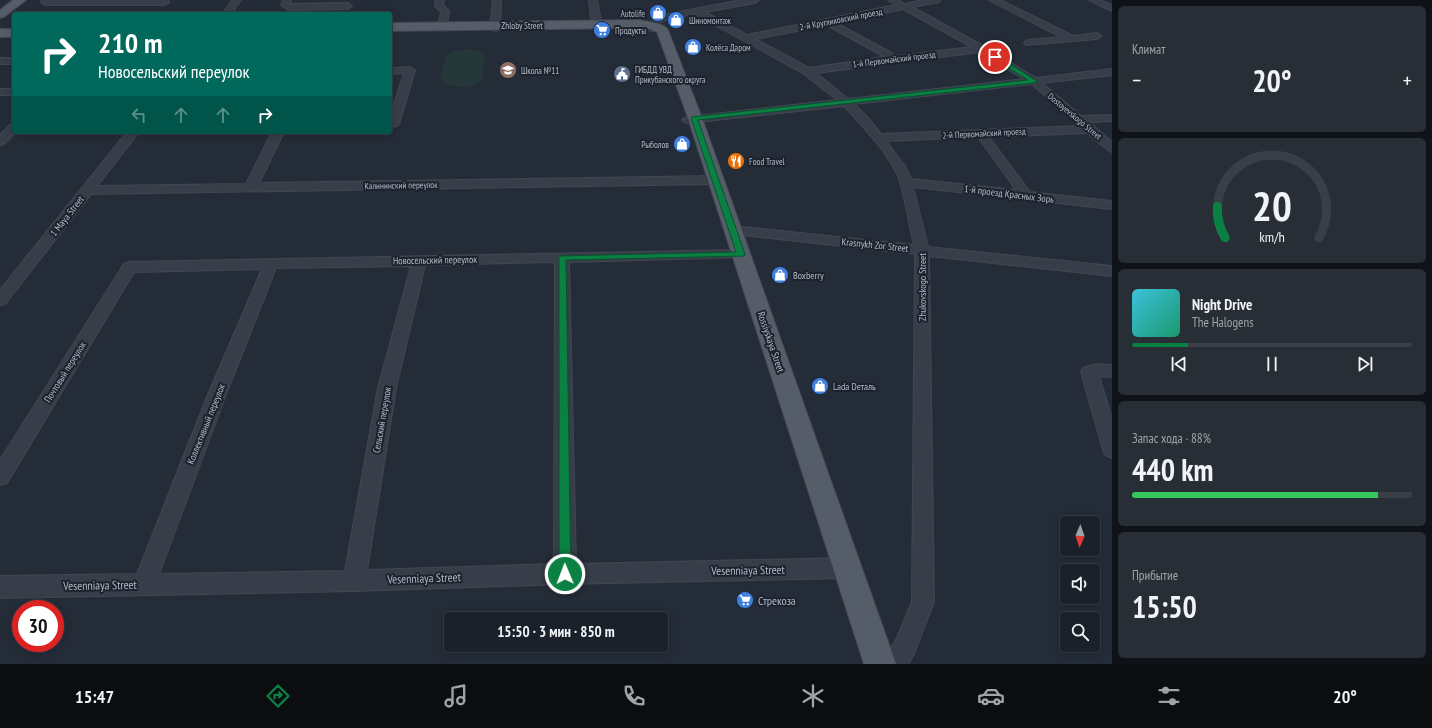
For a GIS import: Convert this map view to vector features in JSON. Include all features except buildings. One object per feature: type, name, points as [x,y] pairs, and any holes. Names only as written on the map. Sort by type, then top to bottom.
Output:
[{"type":"main road","points":[[0,15],[20,0]]},
{"type":"main road","name":"Zhloby Street","points":[[392,28],[647,27]]},
{"type":"main road","name":"Rossiyskaya Street","points":[[647,27],[658,32],[663,42],[711,180],[841,568],[880,664]]},
{"type":"main road","points":[[0,32],[12,32]]},
{"type":"main road","name":"Rossiyskaya Street","points":[[711,180],[733,230],[736,254]]},
{"type":"main road","name":"Rossiyskaya Street","points":[[841,568],[865,664]]},
{"type":"street","points":[[228,12],[237,0]]},
{"type":"street","points":[[287,0],[285,5],[288,7],[348,7]]},
{"type":"street","points":[[440,0],[439,6],[445,11],[443,27]]},
{"type":"street","points":[[495,27],[497,0]]},
{"type":"street","points":[[593,0],[596,26]]},
{"type":"street","points":[[647,27],[665,17],[755,0]]},
{"type":"street","name":"Dostoyevskogo Street","points":[[892,0],[982,49],[1034,81],[1112,148]]},
{"type":"street","name":"2-й Кругликовский проезд","points":[[746,38],[936,0]]},
{"type":"street","points":[[992,0],[1070,38]]},
{"type":"street","points":[[1093,0],[1112,8]]},
{"type":"street","points":[[45,2],[165,1]]},
{"type":"street","points":[[157,10],[165,1]]},
{"type":"street","name":"Zhukovskogo Street","points":[[696,11],[807,71],[846,102],[864,120],[878,138],[899,166],[906,182],[922,250],[923,602],[906,646],[894,664]]},
{"type":"street","points":[[827,21],[895,59]]},
{"type":"street","points":[[1029,43],[1097,36]]},
{"type":"street","name":"1-й Первомайский проезд","points":[[807,71],[982,49]]},
{"type":"street","points":[[0,61],[12,61]]},
{"type":"street","points":[[392,71],[410,70],[392,124]]},
{"type":"street","points":[[690,118],[1112,72]]},
{"type":"street","points":[[0,92],[12,92]]},
{"type":"street","points":[[1080,119],[1112,118]]},
{"type":"street","points":[[0,128],[12,128]]},
{"type":"street","name":"2-й Первомайский проезд","points":[[878,138],[1090,129]]},
{"type":"street","points":[[0,142],[12,130]]},
{"type":"street","points":[[981,133],[1026,196]]},
{"type":"street","name":"1 Maya Street","points":[[0,300],[131,134]]},
{"type":"street","points":[[251,187],[277,134]]},
{"type":"street","name":"Калининский переулок","points":[[88,190],[711,180]]},
{"type":"street","name":"1-й проезд Красных Зорь","points":[[906,182],[1112,206]]},
{"type":"street","name":"Krasnykh Zor Street","points":[[733,230],[1112,271]]},
{"type":"street","name":"Новосельский переулок","points":[[129,267],[736,254]]},
{"type":"street","points":[[562,257],[565,574]]},
{"type":"street","name":"Сельский переулок","points":[[354,581],[387,388],[419,261]]},
{"type":"street","name":"Коллективный переулок","points":[[144,584],[216,397],[271,264]]},
{"type":"street","name":"Почтовый переулок","points":[[0,477],[129,267]]},
{"type":"street","points":[[1112,371],[1097,370],[1089,372],[1112,450]]},
{"type":"street","name":"Vesenniaya Street","points":[[0,587],[354,581],[565,574],[841,568]]},
{"type":"shaded area","points":[[470,49],[479,51],[485,56],[482,80],[473,85],[462,87],[452,86],[442,82],[441,78],[446,55],[456,51]]},
{"type":"place","name":"Autolife","points":[[658,13]]},
{"type":"place","name":"Шиномонтаж","points":[[676,20]]},
{"type":"place","name":"Продукты","points":[[602,30]]},
{"type":"place","name":"Колёса Даром","points":[[693,47]]},
{"type":"place","name":"Школа №11","points":[[508,70]]},
{"type":"place","name":"ГИБДД УВД Прикубанского округа","points":[[622,74]]},
{"type":"place","name":"Рыболов","points":[[682,144]]},
{"type":"place","name":"Food Travel","points":[[736,161]]},
{"type":"place","name":"Boxberry","points":[[780,275]]},
{"type":"place","name":"Lada Dеталь","points":[[820,386]]},
{"type":"place","name":"Стрекоза","points":[[745,600]]},
{"type":"route","points":[[565,574],[562,257],[741,254],[695,118],[1034,81],[995,57]]}]
